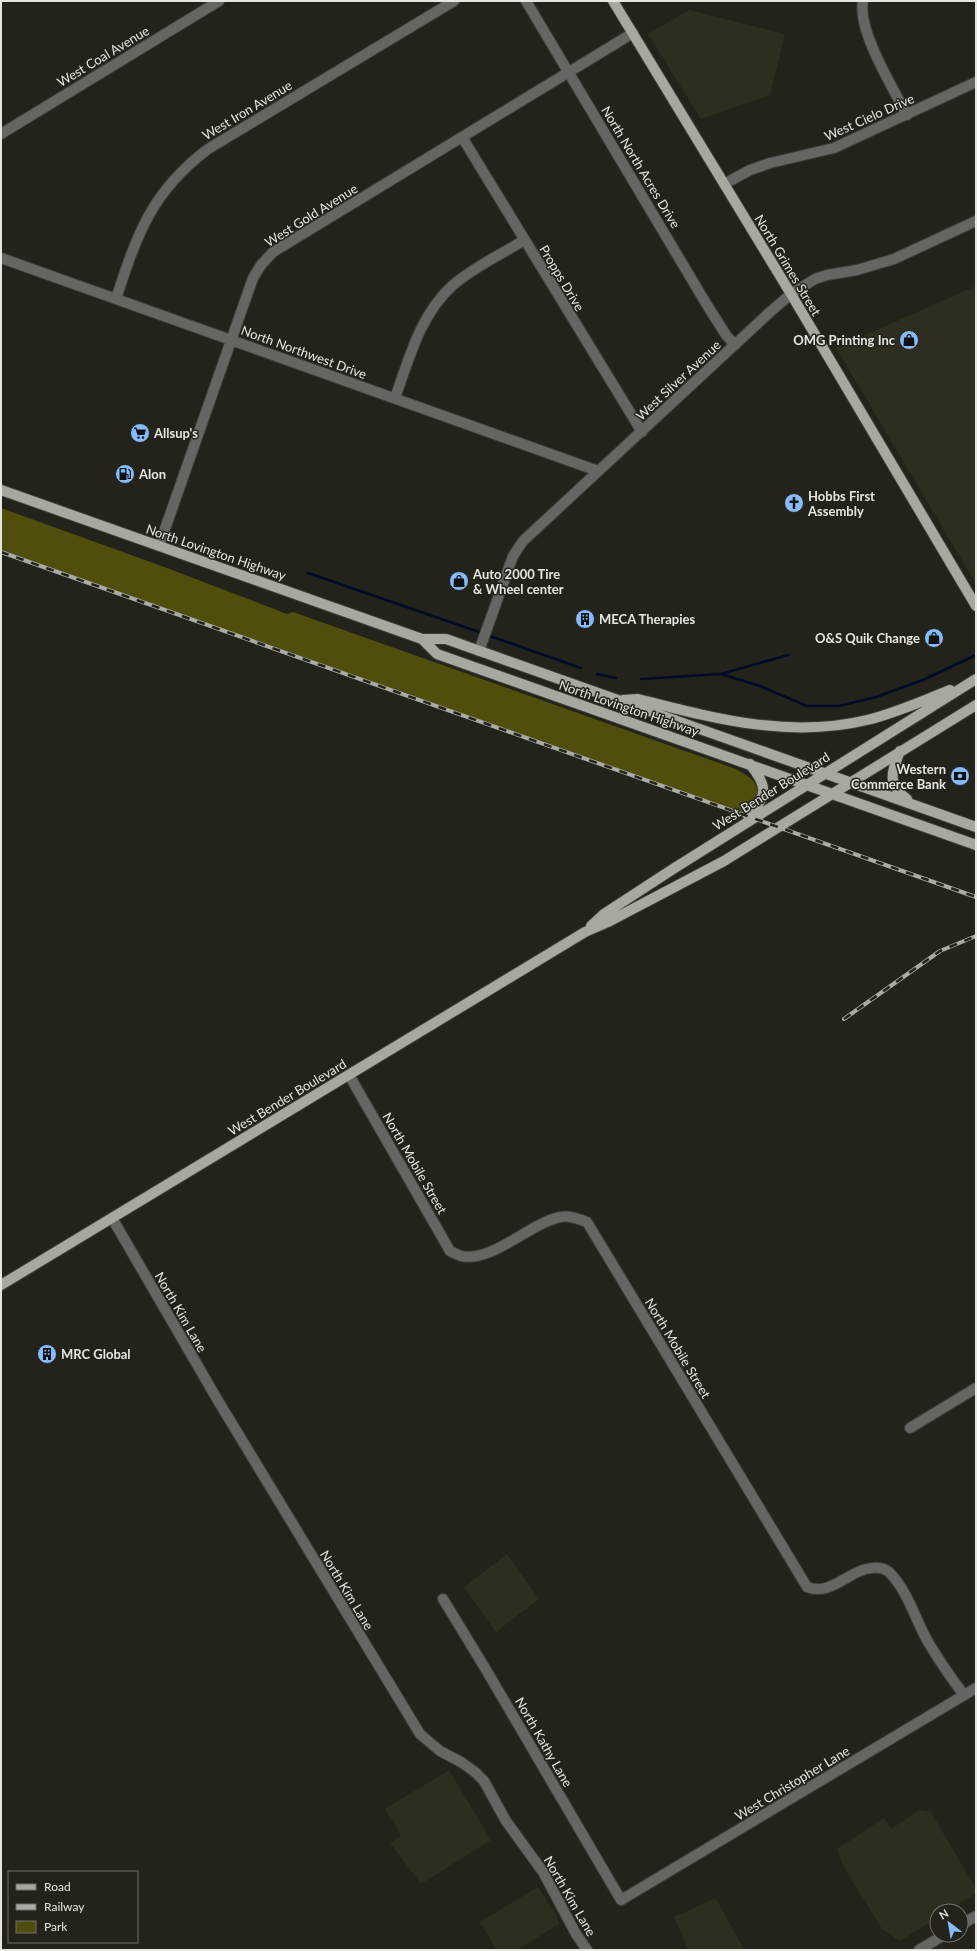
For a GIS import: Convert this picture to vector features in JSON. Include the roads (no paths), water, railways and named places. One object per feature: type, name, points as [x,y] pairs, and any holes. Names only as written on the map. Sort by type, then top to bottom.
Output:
[{"type":"main road","name":"North Grimes Street","points":[[614,1],[791,294],[976,606]]},
{"type":"main road","name":"North Lovington Highway","points":[[1,490],[422,639],[446,639],[976,827]]},
{"type":"main road","name":"North Lovington Highway","points":[[422,639],[437,654],[976,845]]},
{"type":"main road","points":[[618,700],[638,699],[746,724],[816,727],[865,720],[888,714],[973,681]]},
{"type":"main road","name":"West Bender Boulevard","points":[[585,932],[604,914],[730,832],[973,681]]},
{"type":"main road","name":"West Bender Boulevard","points":[[1,1285],[585,932],[608,922],[724,861],[976,705]]},
{"type":"main road","points":[[900,751],[892,771],[894,785],[900,794],[914,804]]},
{"type":"main road","points":[[730,832],[758,806],[762,799],[764,788],[761,778],[750,764]]},
{"type":"street","name":"West Coal Avenue","points":[[1,134],[219,1]]},
{"type":"street","name":"West Iron Avenue","points":[[116,299],[136,241],[151,210],[168,185],[192,161],[208,149],[454,1]]},
{"type":"street","name":"North North Acres Drive","points":[[526,1],[707,305],[726,335],[735,345]]},
{"type":"street","points":[[863,1],[862,15],[866,31],[906,115]]},
{"type":"street","name":"West Gold Avenue","points":[[159,546],[253,278],[261,265],[273,252],[633,33]]},
{"type":"street","name":"West Cielo Drive","points":[[724,184],[750,170],[834,148],[976,82]]},
{"type":"street","name":"Propps Drive","points":[[462,137],[642,432]]},
{"type":"street","name":"West Silver Avenue","points":[[479,651],[513,556],[520,546],[598,471],[791,294],[815,279],[827,275],[857,270],[894,259],[976,221]]},
{"type":"street","points":[[395,398],[421,327],[434,306],[453,286],[524,240]]},
{"type":"street","name":"North Northwest Drive","points":[[1,258],[598,471]]},
{"type":"street","name":"North Mobile Street","points":[[349,1075],[450,1251],[462,1256],[477,1255],[495,1249],[546,1221],[561,1217],[572,1217],[587,1222],[807,1587],[815,1591],[836,1585],[864,1570],[877,1566],[888,1571],[902,1589],[928,1642],[950,1677],[964,1695]]},
{"type":"street","name":"North Kim Lane","points":[[112,1218],[217,1399],[420,1734],[440,1751],[461,1762],[475,1772],[484,1781],[506,1821],[543,1872],[576,1934],[587,1950]]},
{"type":"street","points":[[910,1428],[976,1388]]},
{"type":"street","name":"North Kathy Lane","points":[[443,1599],[621,1900]]},
{"type":"street","name":"West Christopher Lane","points":[[621,1900],[976,1688]]},
{"type":"street","points":[[919,1950],[931,1943]]},
{"type":"waterway","points":[[308,573],[482,633]]},
{"type":"waterway","points":[[487,635],[581,668]]},
{"type":"waterway","points":[[641,679],[721,674],[788,655]]},
{"type":"waterway","points":[[721,674],[760,686],[807,706],[839,706],[876,697],[923,680],[976,655]]},
{"type":"waterway","points":[[597,674],[616,678]]},
{"type":"railway","points":[[1,552],[976,897]]},
{"type":"railway","points":[[844,1019],[940,951],[976,936]]},
{"type":"place","name":"OMG Printing Inc","points":[[909,340]]},
{"type":"place","name":"Allsup's","points":[[140,433]]},
{"type":"place","name":"Alon","points":[[125,474]]},
{"type":"place","name":"Hobbs First Assembly","points":[[794,503]]},
{"type":"place","name":"Auto 2000 Tire & Wheel center","points":[[459,581]]},
{"type":"place","name":"MECA Therapies","points":[[585,619]]},
{"type":"place","name":"O&S Quik Change","points":[[934,638]]},
{"type":"place","name":"Western Commerce Bank","points":[[960,776]]},
{"type":"place","name":"MRC Global","points":[[47,1354]]}]
